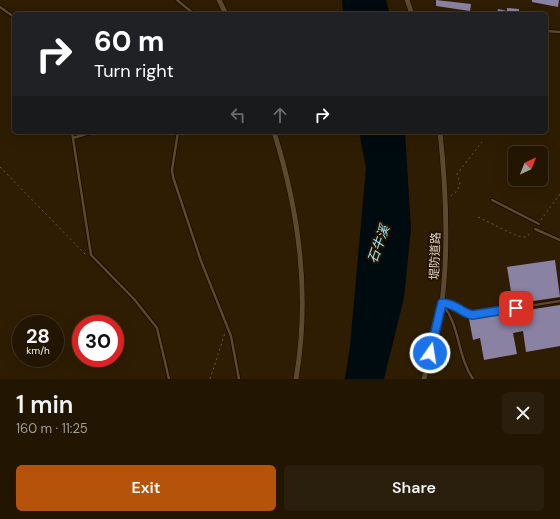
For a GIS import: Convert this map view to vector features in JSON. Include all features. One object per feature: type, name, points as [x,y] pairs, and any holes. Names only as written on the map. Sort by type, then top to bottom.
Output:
[{"type":"street","points":[[219,0],[225,12]]},
{"type":"street","points":[[407,0],[411,12]]},
{"type":"street","points":[[275,134],[288,181],[297,229],[301,278],[300,337],[296,379]]},
{"type":"street","name":"堤防道路","points":[[424,379],[442,303],[446,258],[446,200],[440,134]]},
{"type":"lane","points":[[178,0],[192,12]]},
{"type":"lane","points":[[0,7],[12,15]]},
{"type":"lane","points":[[548,31],[560,32]]},
{"type":"lane","points":[[72,134],[91,255],[134,299],[157,328],[169,379]]},
{"type":"lane","points":[[73,138],[86,134]]},
{"type":"lane","points":[[178,134],[172,177],[202,261],[228,327],[239,379]]},
{"type":"lane","points":[[492,200],[539,224]]},
{"type":"lane","points":[[535,229],[560,240]]},
{"type":"lane","points":[[442,303],[450,303],[467,314],[472,315],[560,301]]},
{"type":"lane","points":[[442,303],[451,318],[463,360],[473,379]]},
{"type":"path","points":[[446,200],[457,191],[459,187],[460,184],[456,174],[482,142]]},
{"type":"path","points":[[0,166],[82,252],[91,255]]},
{"type":"path","points":[[539,224],[560,194]]},
{"type":"path","points":[[478,217],[517,236],[526,237],[535,229]]},
{"type":"path","points":[[210,379],[228,327]]},
{"type":"water","points":[[342,0],[386,0],[389,12],[343,12]]},
{"type":"water","name":"石牛溪","points":[[359,134],[405,134],[411,229],[404,298],[384,379],[345,379],[350,346],[366,168]]},
{"type":"building","points":[[436,0],[471,4],[470,11],[436,6]]},
{"type":"building","points":[[532,0],[559,0],[558,7],[532,2]]},
{"type":"building","points":[[507,8],[519,9],[519,12],[497,12],[498,9],[507,11]]},
{"type":"building","points":[[555,260],[560,297],[513,304],[507,267]]},
{"type":"building","points":[[560,305],[560,346],[526,352],[523,331],[513,333],[517,354],[484,360],[480,338],[473,340],[469,319]]},
{"type":"route","points":[[430,353],[442,303],[450,303],[467,314],[472,315],[516,308]]}]
